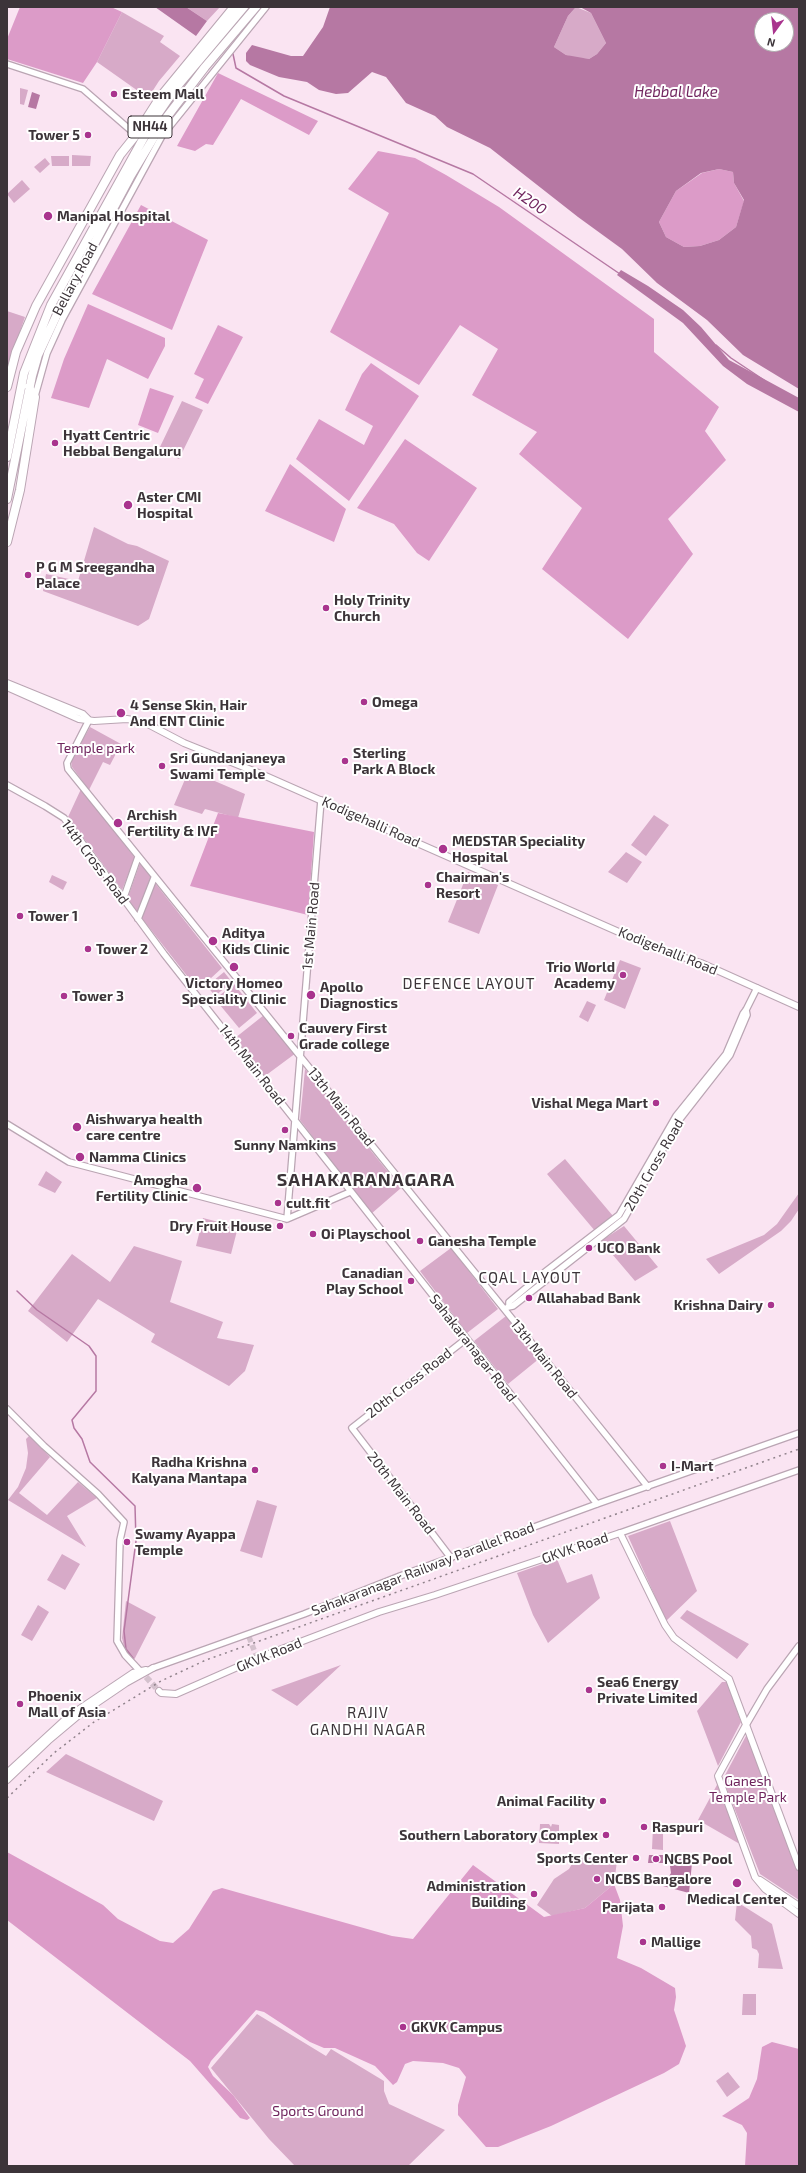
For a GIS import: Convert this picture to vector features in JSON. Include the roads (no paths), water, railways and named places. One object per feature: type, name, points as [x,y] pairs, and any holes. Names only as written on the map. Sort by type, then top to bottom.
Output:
[{"type":"highway","points":[[228,33],[234,7]]},
{"type":"highway","name":"Bellary Road","points":[[7,499],[38,355],[50,328],[133,180],[149,143],[174,106],[217,53],[244,7]]},
{"type":"highway","name":"Bellary Road","points":[[7,387],[16,352],[36,306],[115,163],[136,135],[161,96],[210,42],[228,33],[256,7]]},
{"type":"highway","name":"Bellary Road","points":[[7,457],[24,373],[51,305],[143,137],[175,89],[210,42]]},
{"type":"highway","points":[[7,542],[20,490],[34,396],[30,387]]},
{"type":"main road","points":[[7,683],[83,714],[89,720]]},
{"type":"main road","name":"Kodigehalli Road","points":[[7,687],[42,704],[79,719],[138,720],[184,743],[321,800],[655,948],[701,963],[799,1007]]},
{"type":"main road","name":"GKVK Road","points":[[160,1692],[176,1694],[257,1657],[379,1612],[435,1595],[620,1533],[665,1625],[674,1638],[729,1679],[799,1866]]},
{"type":"main road","name":"GKVK Road","points":[[7,1780],[48,1740],[79,1715],[151,1669]]},
{"type":"main road","name":"GKVK Road","points":[[7,1773],[69,1716],[133,1673],[143,1674]]},
{"type":"main road","points":[[746,1725],[718,1776],[755,1877],[765,1889],[799,1914]]},
{"type":"main road","points":[[755,1877],[799,1906]]},
{"type":"street","points":[[34,396],[47,353],[62,320],[133,180],[162,136],[224,58],[228,33],[266,7]]},
{"type":"street","points":[[7,64],[83,89],[136,135]]},
{"type":"street","name":"13th Main Road","points":[[89,720],[67,762],[68,769],[154,878],[507,1308],[648,1487]]},
{"type":"street","name":"14th Cross Road","points":[[7,786],[64,818],[95,858],[123,900],[164,954]]},
{"type":"street","name":"1st Main Road","points":[[287,1219],[321,800]]},
{"type":"street","points":[[123,900],[138,857]]},
{"type":"street","points":[[138,919],[154,878]]},
{"type":"street","name":"14th Main Road","points":[[164,954],[295,1120]]},
{"type":"street","name":"20th Cross Road","points":[[507,1308],[513,1306],[624,1219],[680,1119],[730,1055],[747,1015],[746,1010],[757,988]]},
{"type":"street","name":"Sahakaranagar Road","points":[[295,1120],[350,1192],[597,1504]]},
{"type":"street","points":[[7,1124],[70,1162],[287,1219],[350,1192]]},
{"type":"street","name":"20th Cross Road","points":[[352,1428],[466,1339]]},
{"type":"street","points":[[7,1409],[44,1446],[98,1494],[124,1522],[120,1540],[117,1641],[125,1655],[143,1674]]},
{"type":"street","name":"20th Main Road","points":[[352,1428],[452,1558]]},
{"type":"street","name":"Sahakaranagar Railway Parallel Road","points":[[248,1635],[400,1576],[597,1504],[799,1433]]},
{"type":"street","points":[[620,1533],[799,1470]]},
{"type":"street","name":"GKVK Road","points":[[151,1669],[248,1635]]},
{"type":"street","points":[[746,1725],[789,1658],[799,1646]]},
{"type":"water","points":[[155,7],[186,7],[207,21],[196,36]]},
{"type":"water","name":"Hebbal Lake","points":[[330,7],[576,7],[568,16],[554,47],[566,55],[589,59],[597,54],[606,43],[591,13],[580,7],[799,7],[799,389],[743,355],[707,320],[657,283],[622,249],[578,217],[490,148],[447,127],[435,116],[406,103],[386,77],[372,72],[348,93],[336,94],[319,90],[307,82],[279,77],[250,65],[246,61],[246,53],[252,45],[291,56],[303,56],[323,27]],"holes":[[[719,169],[733,172],[734,183],[744,200],[736,227],[719,240],[700,246],[684,247],[666,237],[659,222],[676,191],[701,173]]]},
{"type":"water","points":[[32,92],[40,95],[36,109],[28,107]]},
{"type":"water","points":[[621,270],[683,310],[701,327],[729,360],[799,398],[799,412],[747,384],[723,366],[683,323],[617,275]]},
{"type":"water","name":"NCBS Pool","points":[[649,1855],[664,1855],[664,1863],[648,1863]]},
{"type":"water","points":[[676,1859],[685,1859],[692,1863],[689,1893],[663,1886],[671,1873],[670,1866]]},
{"type":"waterway","name":"H200","points":[[233,54],[236,68],[284,96],[473,174],[620,274]]},
{"type":"waterway","name":"H200","points":[[716,345],[731,358],[764,380]]},
{"type":"waterway","points":[[17,1291],[37,1310],[89,1346],[96,1356],[96,1391],[72,1420],[74,1428],[82,1439],[90,1462],[135,1506],[136,1541],[124,1631],[126,1649],[133,1658]]},
{"type":"tunnel","points":[[249,1637],[256,1655]]},
{"type":"tunnel","points":[[146,1677],[159,1691]]},
{"type":"railway","points":[[7,1798],[54,1753],[94,1722],[161,1681],[206,1660],[799,1449]]},
{"type":"place","name":"Esteem Mall","points":[[114,94]]},
{"type":"place","name":"Tower 5","points":[[88,135]]},
{"type":"place","name":"Manipal Hospital","points":[[48,216]]},
{"type":"place","name":"Hyatt Centric Hebbal Bengaluru","points":[[55,443]]},
{"type":"place","name":"Aster CMI Hospital","points":[[128,505]]},
{"type":"place","name":"P G M Sreegandha Palace","points":[[28,575]]},
{"type":"place","name":"Holy Trinity Church","points":[[326,608]]},
{"type":"place","name":"Omega","points":[[364,702]]},
{"type":"place","name":"4 Sense Skin, Hair And ENT Clinic","points":[[121,713]]},
{"type":"place","name":"Sterling Park A Block","points":[[345,761]]},
{"type":"place","name":"Sri Gundanjaneya Swami Temple","points":[[162,766]]},
{"type":"place","name":"Archish Fertility & IVF","points":[[118,823]]},
{"type":"place","name":"MEDSTAR Speciality Hospital","points":[[443,849]]},
{"type":"place","name":"Chairman's Resort","points":[[428,885]]},
{"type":"place","name":"Tower 1","points":[[20,916]]},
{"type":"place","name":"Aditya Kids Clinic","points":[[213,941]]},
{"type":"place","name":"Tower 2","points":[[88,949]]},
{"type":"place","name":"Victory Homeo Speciality Clinic","points":[[234,967]]},
{"type":"place","name":"Trio World Academy","points":[[623,975]]},
{"type":"place","name":"Apollo Diagnostics","points":[[311,995]]},
{"type":"place","name":"Tower 3","points":[[64,996]]},
{"type":"place","name":"Cauvery First Grade college","points":[[291,1036]]},
{"type":"place","name":"Vishal Mega Mart","points":[[656,1103]]},
{"type":"place","name":"Aishwarya health care centre","points":[[77,1127]]},
{"type":"place","name":"Sunny Namkins","points":[[285,1130]]},
{"type":"place","name":"Namma Clinics","points":[[80,1157]]},
{"type":"place","name":"Amogha Fertility Clinic","points":[[197,1188]]},
{"type":"place","name":"cult.fit","points":[[278,1203]]},
{"type":"place","name":"Dry Fruit House","points":[[280,1226]]},
{"type":"place","name":"Oi Playschool","points":[[313,1234]]},
{"type":"place","name":"Ganesha Temple","points":[[420,1241]]},
{"type":"place","name":"UCO Bank","points":[[589,1248]]},
{"type":"place","name":"Canadian Play School","points":[[411,1281]]},
{"type":"place","name":"Allahabad Bank","points":[[529,1298]]},
{"type":"place","name":"Krishna Dairy","points":[[771,1305]]},
{"type":"place","name":"I-Mart","points":[[663,1466]]},
{"type":"place","name":"Radha Krishna Kalyana Mantapa","points":[[255,1470]]},
{"type":"place","name":"Swamy Ayappa Temple","points":[[127,1542]]},
{"type":"place","name":"Sea6 Energy Private Limited","points":[[589,1690]]},
{"type":"place","name":"Phoenix Mall of Asia","points":[[20,1704]]},
{"type":"place","name":"Animal Facility","points":[[603,1801]]},
{"type":"place","name":"Raspuri","points":[[644,1827]]},
{"type":"place","name":"Southern Laboratory Complex","points":[[606,1835]]},
{"type":"place","name":"Sports Center","points":[[636,1858]]},
{"type":"place","name":"NCBS Pool","points":[[656,1859]]},
{"type":"place","name":"NCBS Bangalore","points":[[597,1879]]},
{"type":"place","name":"Medical Center","points":[[737,1883]]},
{"type":"place","name":"Administration Building","points":[[534,1894]]},
{"type":"place","name":"Parijata","points":[[662,1907]]},
{"type":"place","name":"Mallige","points":[[643,1942]]},
{"type":"place","name":"GKVK Campus","points":[[403,2027]]},
{"type":"district","name":"DEFENCE LAYOUT","points":[[469,984]]},
{"type":"district","name":"SAHAKARANAGARA","points":[[366,1180]]},
{"type":"district","name":"CQAL LAYOUT","points":[[530,1278]]},
{"type":"district","name":"RAJIV GANDHI NAGAR","points":[[368,1722]]},
{"type":"park label","name":"Temple park","points":[[96,748]]},
{"type":"park label","name":"Ganesh Temple Park","points":[[748,1790]]},
{"type":"park label","name":"Sports Ground","points":[[318,2111]]}]
